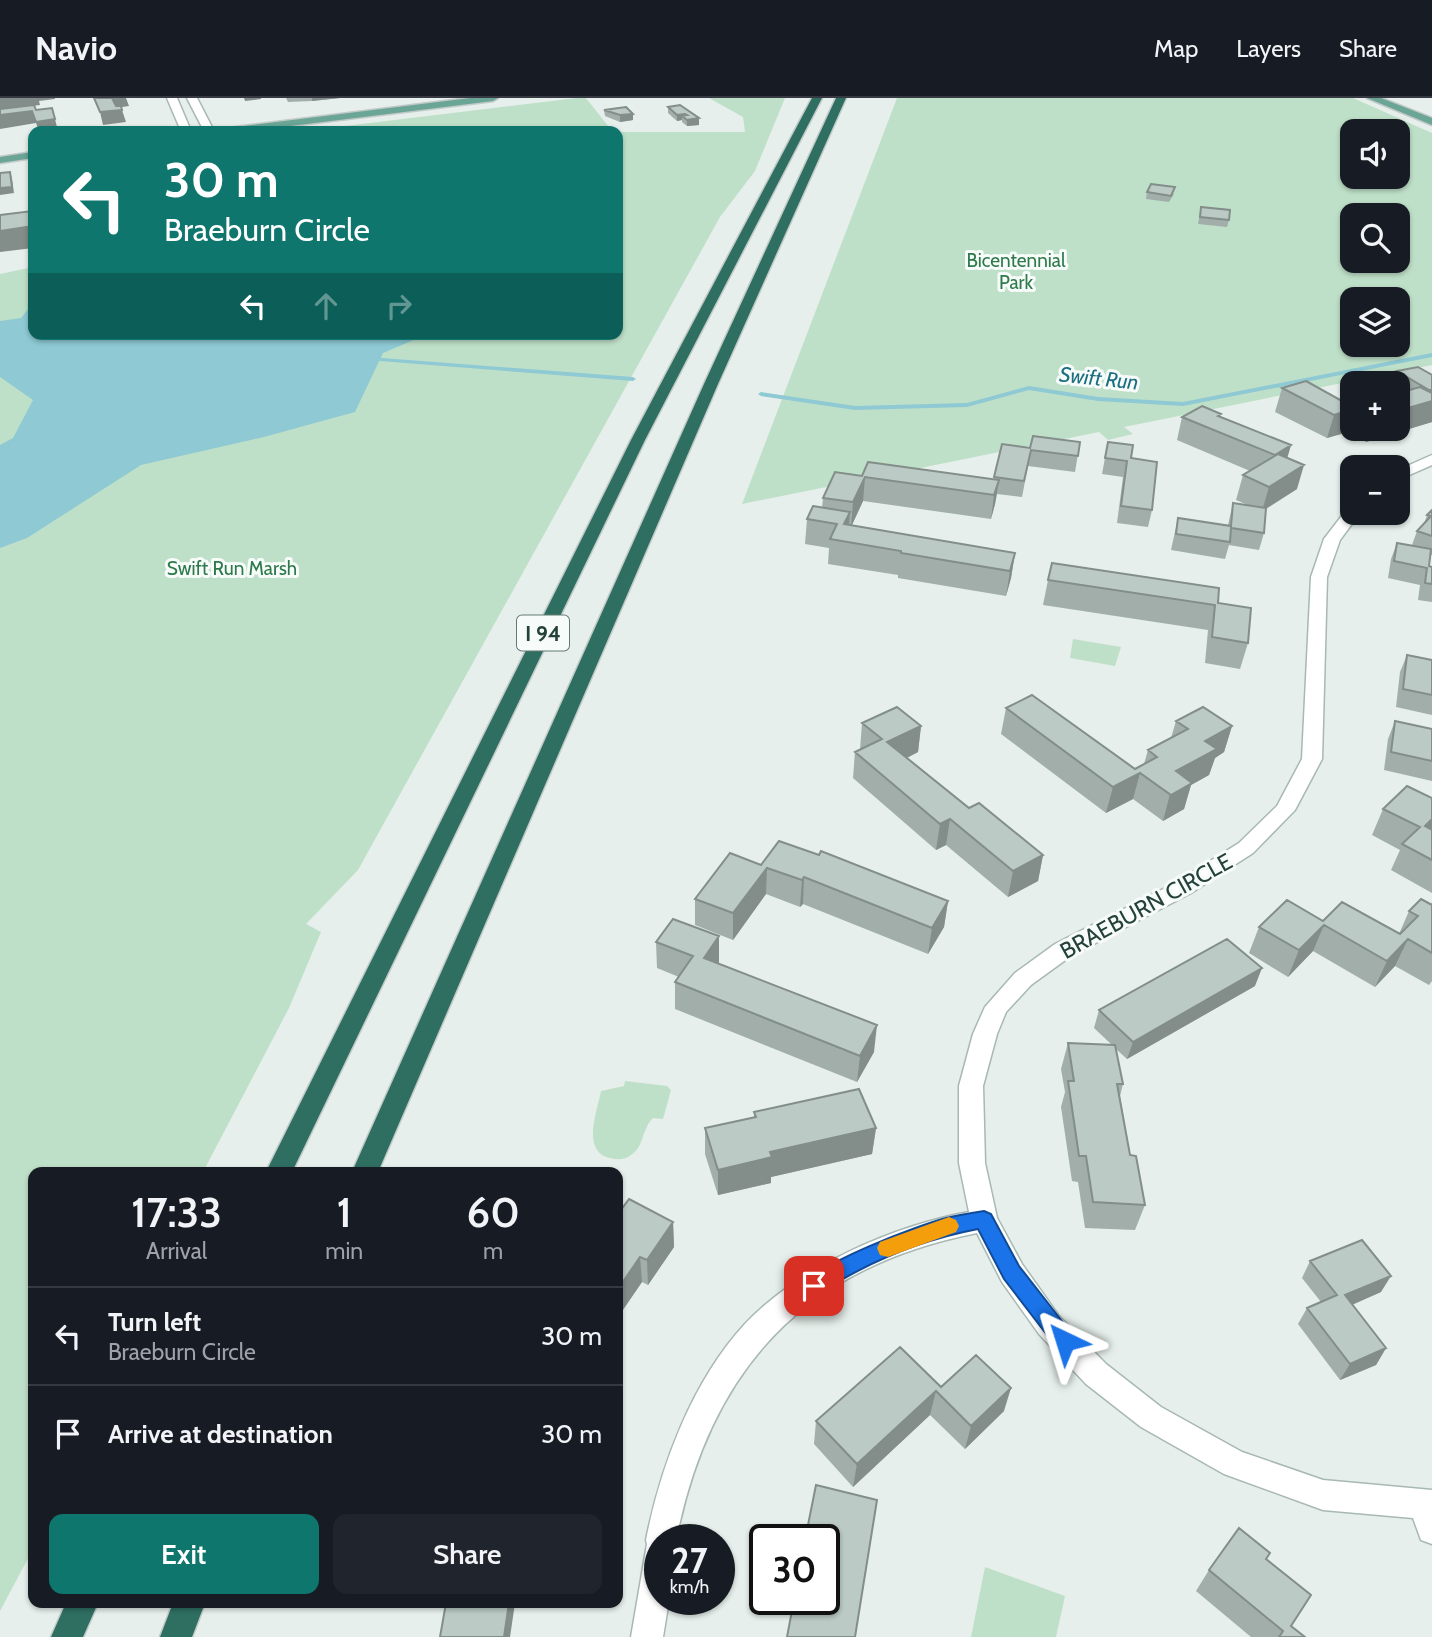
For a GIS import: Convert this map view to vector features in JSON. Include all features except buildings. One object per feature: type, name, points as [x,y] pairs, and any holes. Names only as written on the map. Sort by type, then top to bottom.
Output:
[{"type":"highway","name":"I 94","points":[[281,1167],[638,440],[817,98]]},
{"type":"highway","name":"I 94","points":[[367,1167],[700,410],[841,98]]},
{"type":"highway","points":[[66,1637],[80,1608]]},
{"type":"highway","points":[[176,1637],[187,1608]]},
{"type":"main road","points":[[268,126],[493,98]]},
{"type":"main road","points":[[1372,98],[1432,122]]},
{"type":"main road","points":[[0,160],[28,156]]},
{"type":"street","points":[[172,98],[184,126]]},
{"type":"street","points":[[192,98],[206,126]]},
{"type":"street","points":[[1410,470],[1432,459]]},
{"type":"street","name":"BRAEBURN CIRCLE","points":[[1343,525],[1332,539],[1319,577],[1312,759],[1284,810],[1246,848],[1183,888],[1063,950],[1023,979],[998,1006],[990,1020],[971,1086],[974,1179],[984,1220],[1012,1273],[1049,1325],[1096,1374],[1151,1417],[1235,1464],[1323,1495],[1429,1513]]},
{"type":"street","points":[[666,1524],[686,1449],[735,1358],[772,1315],[835,1272],[909,1239],[946,1226],[984,1220]]},
{"type":"street","points":[[647,1637],[650,1615]]},
{"type":"green space","points":[[586,98],[608,126],[345,126]]},
{"type":"green space","name":"Swift Run Marsh","points":[[709,98],[785,98],[755,171],[720,217],[358,870],[306,924],[321,932],[289,1008],[206,1167],[28,1167],[28,1558],[0,1611],[0,274],[28,268],[28,340],[623,340],[623,132],[745,132],[743,117]]},
{"type":"green space","name":"Bicentennial Park","points":[[897,98],[1353,98],[1400,119],[1340,119],[1340,189],[1410,189],[1410,123],[1432,133],[1432,365],[1402,371],[1340,371],[1340,384],[1124,427],[1133,434],[1108,440],[1099,432],[742,504]]},
{"type":"green space","points":[[1073,639],[1121,647],[1115,666],[1070,658]]},
{"type":"green space","points":[[625,1081],[667,1086],[671,1090],[663,1119],[653,1118],[649,1122],[635,1152],[626,1158],[615,1159],[601,1154],[596,1148],[593,1140],[594,1120],[601,1091],[624,1086]]},
{"type":"green space","points":[[985,1567],[1065,1596],[1056,1637],[971,1637]]},
{"type":"water","points":[[28,309],[28,340],[414,340],[383,353],[355,412],[264,437],[141,465],[27,538],[0,548],[0,445],[13,438],[33,400],[0,377],[0,321],[21,318]]},
{"type":"waterway","name":"Swift Run","points":[[761,394],[855,408],[967,405],[1029,388],[1098,399],[1183,404],[1432,355]]},
{"type":"waterway","name":"Swift Run","points":[[369,359],[633,379]]},
{"type":"slow traffic","points":[[888,1248],[949,1226]]},
{"type":"route","points":[[814,1286],[835,1272],[909,1239],[946,1226],[984,1220],[1012,1273],[1049,1325],[1065,1341]]}]
